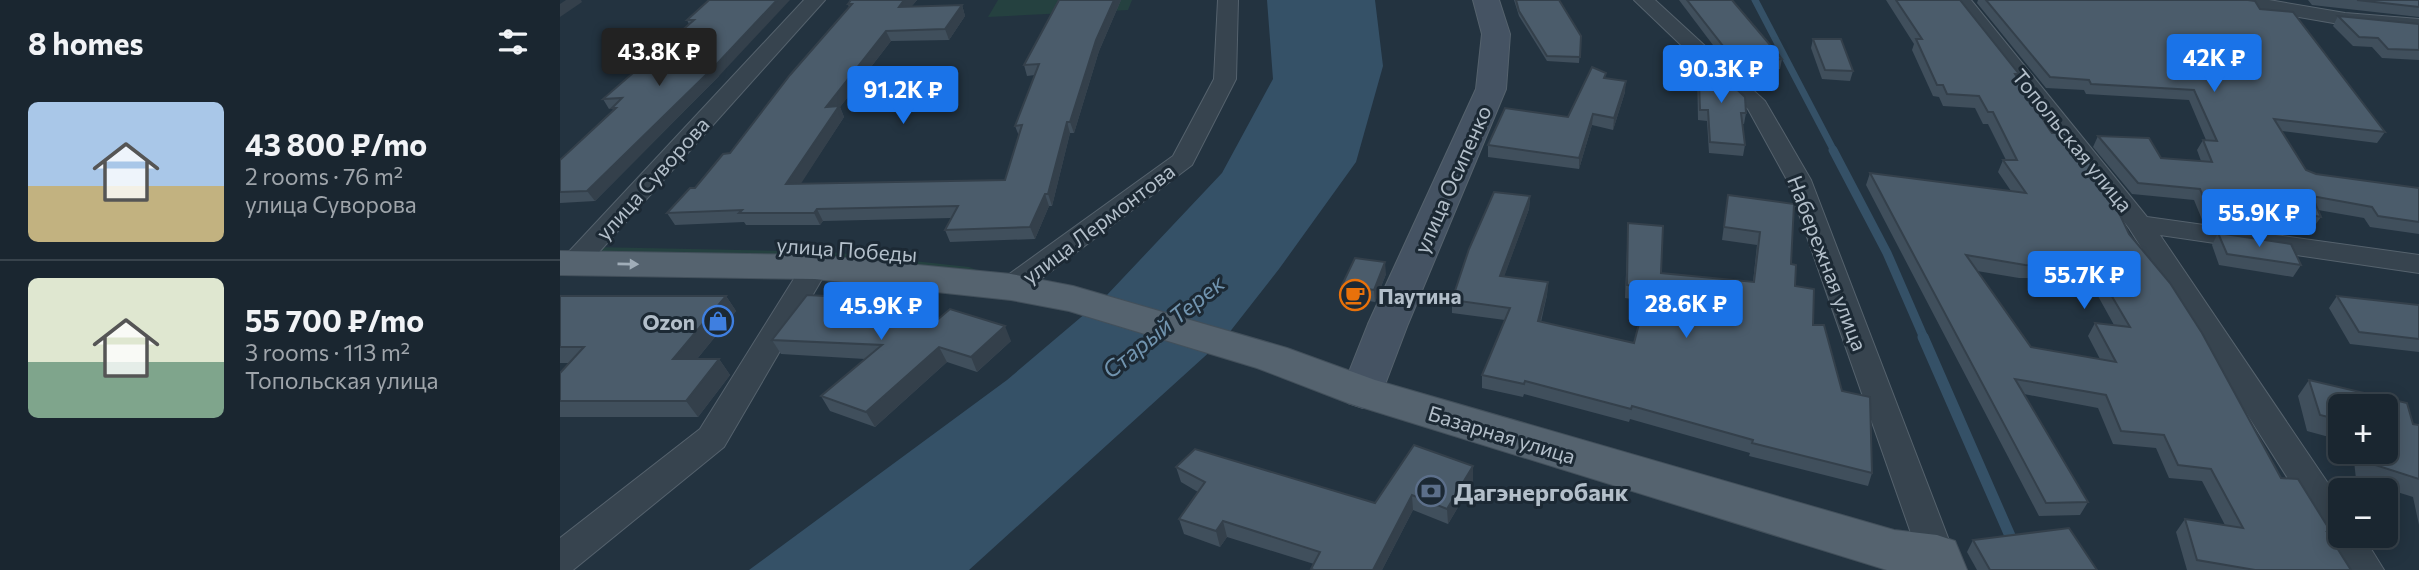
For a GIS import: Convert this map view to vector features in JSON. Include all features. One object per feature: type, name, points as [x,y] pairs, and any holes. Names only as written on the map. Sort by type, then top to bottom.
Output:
[{"type":"main road","name":"улица Осипенко","points":[[1363,392],[1388,324],[1491,89],[1496,34],[1486,0]]},
{"type":"main road","name":"улица Победы","points":[[572,251],[837,245],[977,261],[1016,283]]},
{"type":"main road","name":"улица Победы","points":[[572,251],[1016,283],[1272,358]]},
{"type":"main road","name":"Базарная улица","points":[[1272,358],[1363,392],[1940,563]]},
{"type":"street","name":"улица Суворова","points":[[572,251],[815,0]]},
{"type":"street","name":"улица Лермонтова","points":[[1016,283],[1183,160],[1225,79],[1228,0]]},
{"type":"street","name":"Набережная улица","points":[[1644,0],[1757,106],[1799,180],[1940,563]]},
{"type":"street","name":"Топольская улица","points":[[1961,0],[2139,224],[2328,512]]},
{"type":"street","points":[[2236,0],[2345,19],[2419,25]]},
{"type":"street","points":[[2139,224],[2419,264]]},
{"type":"street","points":[[560,559],[712,438],[815,267]]},
{"type":"street","points":[[2351,548],[2366,570]]},
{"type":"green space","points":[[998,0],[1132,0],[1128,10],[988,17]]},
{"type":"green space","points":[[593,247],[830,252],[969,267],[1000,280],[585,259]]},
{"type":"water","name":"Старый Терек","points":[[1267,0],[1375,0],[1383,66],[1356,162],[1279,269],[1225,338],[969,570],[749,570],[1007,380],[1106,296],[1222,173],[1273,79]]},
{"type":"building","points":[[709,0],[777,0],[714,67],[587,191],[560,192],[560,160],[616,108],[612,108],[622,98],[603,99],[694,20],[687,20]]},
{"type":"building","points":[[851,0],[904,0],[899,7],[962,5],[945,29],[886,31],[826,107],[839,106],[786,184],[1005,180],[1022,125],[1015,126],[1039,64],[1024,65],[1059,0],[1114,0],[1096,40],[1070,122],[1067,122],[1048,194],[1045,194],[1030,227],[945,230],[958,206],[817,209],[814,213],[739,213],[742,210],[667,213],[690,188],[695,188],[723,154],[730,153],[790,75],[852,4],[848,4]]},
{"type":"building","points":[[1516,0],[1559,0],[1581,36],[1580,57],[1547,56],[1519,11]]},
{"type":"building","points":[[1687,0],[1732,0],[1782,59],[1740,63],[1727,51]]},
{"type":"building","points":[[1896,0],[1960,0],[2019,74],[2015,74],[2052,133],[2066,133],[2104,181],[2129,234],[2170,283],[2202,333],[2281,478],[2298,479],[2328,527],[2328,548],[2337,548],[2351,570],[2255,570],[2197,560],[2185,519],[2243,528],[2211,469],[2178,465],[2164,435],[2121,431],[2106,395],[2015,379],[2088,502],[2046,503],[1870,173],[2026,193],[2003,160],[2017,160],[1993,112],[1988,112],[1979,96],[1947,94],[1943,85],[1937,85],[1916,39],[1922,39]],"holes":[[[1966,255],[2025,265],[2094,266],[2130,327],[2095,323],[2116,362],[2031,347]]]},
{"type":"building","points":[[1986,0],[2248,0],[2255,1],[2260,9],[2293,12],[2385,132],[2274,119],[2306,170],[2316,174],[2419,188],[2419,222],[2378,216],[2372,207],[2312,196],[2321,217],[2273,208],[2279,220],[2209,211],[2200,189],[2138,183],[2098,136],[2149,138],[2161,158],[2212,162],[2203,140],[2217,141],[2194,90],[2091,84],[2089,80],[2050,77]]},
{"type":"building","points":[[2357,0],[2419,0],[2419,7]]},
{"type":"building","points":[[2338,16],[2419,24],[2419,50],[2388,49],[2378,38],[2359,37]]},
{"type":"building","points":[[1813,39],[1841,39],[1853,71],[1825,70]]},
{"type":"building","points":[[1698,53],[1745,97],[1746,113],[1741,113],[1745,145],[1710,142],[1708,110],[1700,110]]},
{"type":"building","points":[[1592,67],[1606,73],[1604,78],[1626,81],[1614,118],[1593,114],[1579,158],[1488,145],[1505,108],[1568,117]]},
{"type":"building","points":[[1494,192],[1530,196],[1500,276],[1548,282],[1538,321],[1634,343],[1648,289],[1627,285],[1628,223],[1663,226],[1661,273],[1754,282],[1760,232],[1724,227],[1728,195],[1794,204],[1791,264],[1796,265],[1795,286],[1814,289],[1813,325],[1824,325],[1842,391],[1870,397],[1872,473],[1752,443],[1753,440],[1632,406],[1631,409],[1525,381],[1524,384],[1482,375],[1510,308],[1452,300],[1469,249]]},
{"type":"building","points":[[2218,233],[2291,244],[2301,265],[2227,254]]},
{"type":"building","points":[[1355,258],[1385,262],[1374,290],[1342,285]]},
{"type":"building","points":[[807,295],[879,299],[864,317],[936,321],[950,309],[1005,326],[971,357],[939,347],[866,412],[821,396],[882,345],[772,340]]},
{"type":"building","points":[[560,296],[726,296],[673,359],[719,359],[686,401],[560,401],[560,373],[584,347],[560,347]]},
{"type":"building","points":[[2337,296],[2419,305],[2419,339],[2359,332]]},
{"type":"building","points":[[2309,380],[2369,394],[2328,394],[2328,417],[2320,415]]},
{"type":"building","points":[[2398,401],[2407,403],[2413,424],[2419,425],[2419,479],[2372,464],[2398,464]]},
{"type":"building","points":[[1414,445],[1473,466],[1447,509],[1412,495],[1373,570],[1314,570],[1311,569],[1320,552],[1223,521],[1216,531],[1179,519],[1205,482],[1176,467],[1195,449],[1375,503]]},
{"type":"building","points":[[2069,528],[2097,570],[1990,570],[1973,540]]},
{"type":"waterway","points":[[1755,0],[1834,151]]},
{"type":"waterway","points":[[1833,150],[1887,253],[1924,338]]},
{"type":"waterway","points":[[1923,337],[2025,570]]},
{"type":"place","name":"Паутина","points":[[1355,295]]},
{"type":"place","name":"Ozon","points":[[718,321]]},
{"type":"place","name":"Дагэнергобанк","points":[[1431,491]]}]
